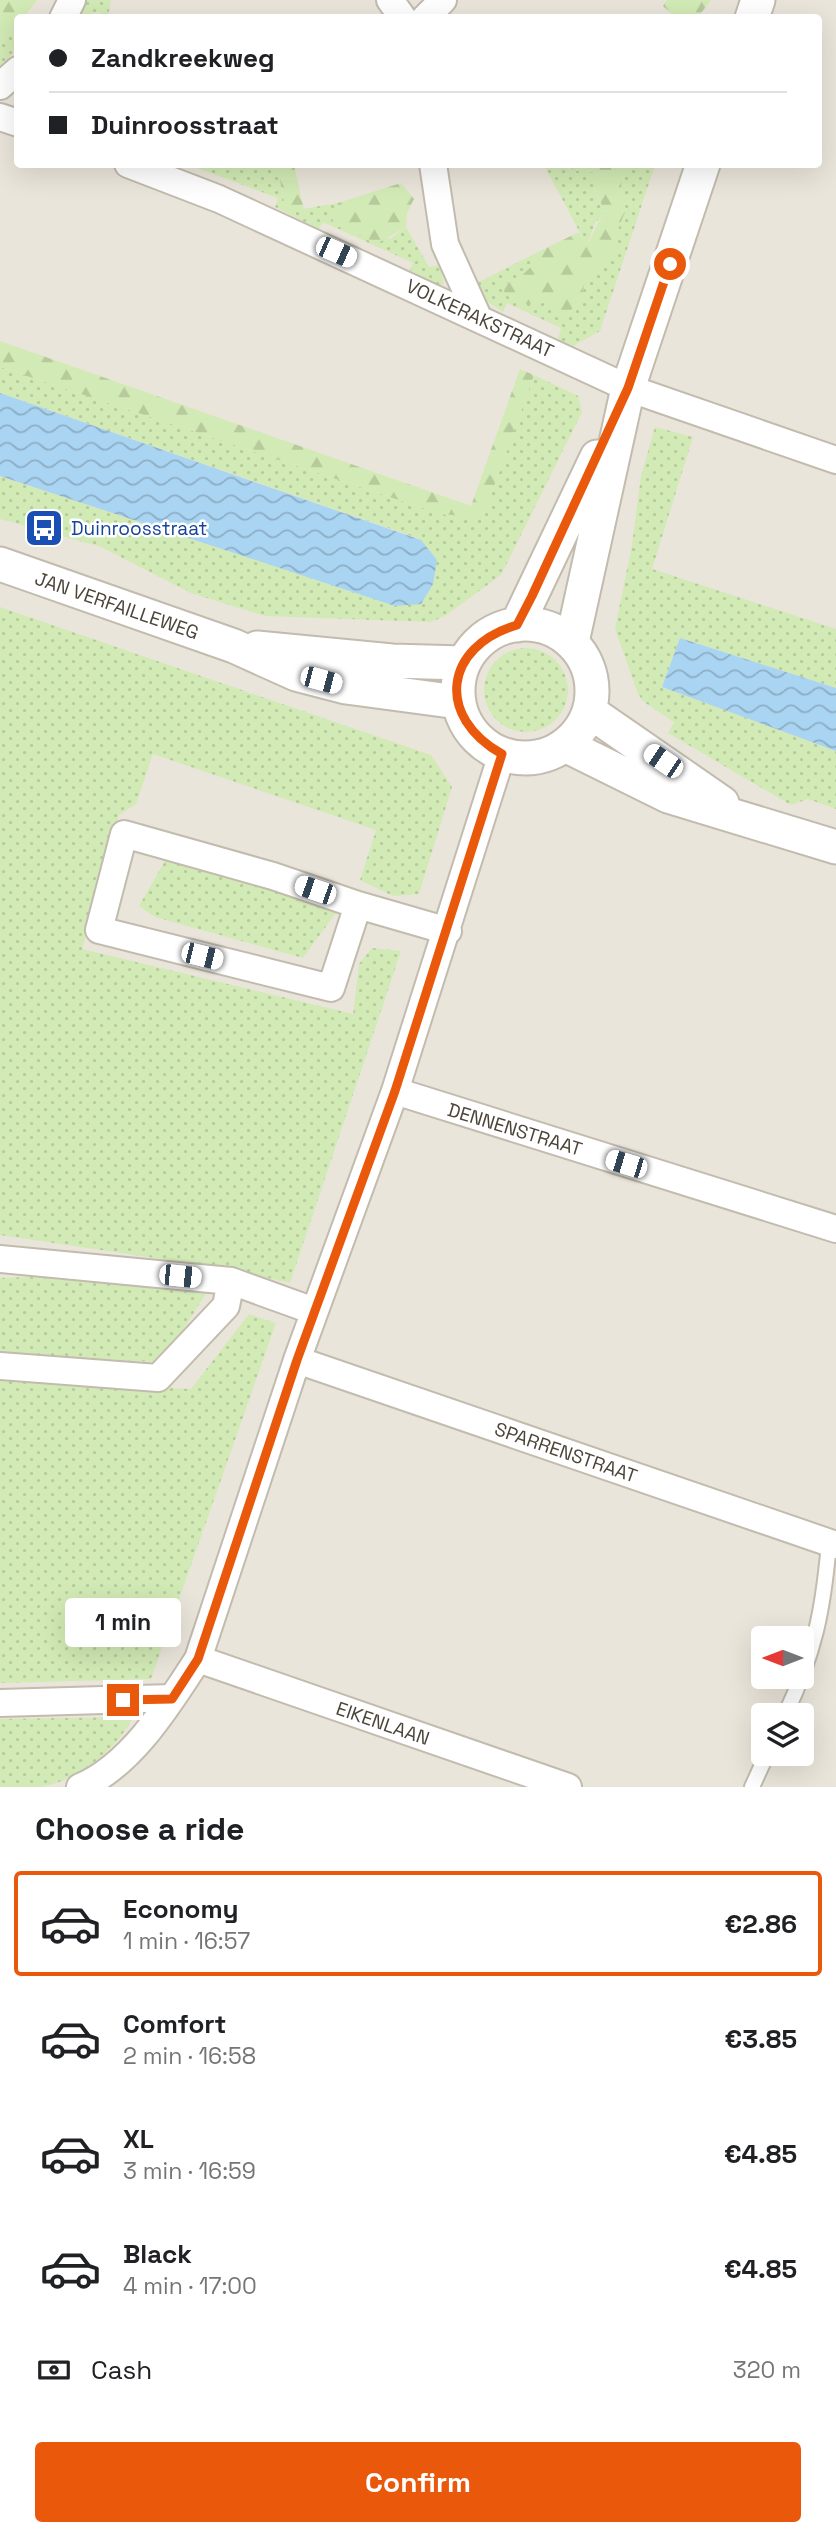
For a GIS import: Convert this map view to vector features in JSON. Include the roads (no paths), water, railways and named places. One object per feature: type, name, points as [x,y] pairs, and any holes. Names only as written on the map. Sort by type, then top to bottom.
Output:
[{"type":"street","points":[[429,14],[443,0]]},
{"type":"street","points":[[0,86],[14,74]]},
{"type":"street","name":"VOLKERAKSTRAAT","points":[[138,168],[219,199],[477,315],[628,388],[836,460]]},
{"type":"street","points":[[434,168],[445,244],[477,315]]},
{"type":"street","points":[[572,642],[628,388],[702,168]]},
{"type":"street","points":[[517,625],[628,388]]},
{"type":"street","name":"JAN VERFAILLEWEG","points":[[0,564],[234,646],[296,674],[346,687],[458,702]]},
{"type":"street","points":[[517,625],[541,626],[559,632],[572,642],[586,659],[591,675],[592,702],[583,728],[565,745],[542,755],[520,757],[502,754],[469,729],[458,702],[458,684],[463,663],[481,640],[495,631],[517,625]]},
{"type":"street","name":"JAN VERFAILLEWEG","points":[[234,646],[392,661],[463,663]]},
{"type":"street","points":[[589,711],[739,816]]},
{"type":"street","points":[[565,745],[668,796],[836,847]]},
{"type":"street","points":[[87,1786],[126,1754],[172,1699],[198,1659],[297,1360],[395,1091],[502,754]]},
{"type":"street","points":[[358,905],[331,988],[99,930],[124,834],[272,876],[448,931]]},
{"type":"street","name":"DENNENSTRAAT","points":[[395,1091],[836,1229]]},
{"type":"street","points":[[0,1259],[231,1281],[314,1311]]},
{"type":"street","points":[[0,1366],[158,1378],[226,1306],[231,1281]]},
{"type":"street","name":"SPARRENSTRAAT","points":[[297,1360],[833,1544]]},
{"type":"street","name":"EIKENLAAN","points":[[198,1659],[568,1787]]},
{"type":"street","points":[[0,1703],[172,1699]]},
{"type":"lane","points":[[791,1703],[806,1670],[823,1609],[833,1544]]},
{"type":"lane","points":[[752,1787],[761,1766]]},
{"type":"water","points":[[0,393],[421,540],[437,560],[433,584],[421,604],[395,606],[0,476]]},
{"type":"water","points":[[680,638],[836,688],[836,751],[662,687]]},
{"type":"place","name":"Duinroosstraat","points":[[44,528]]}]
